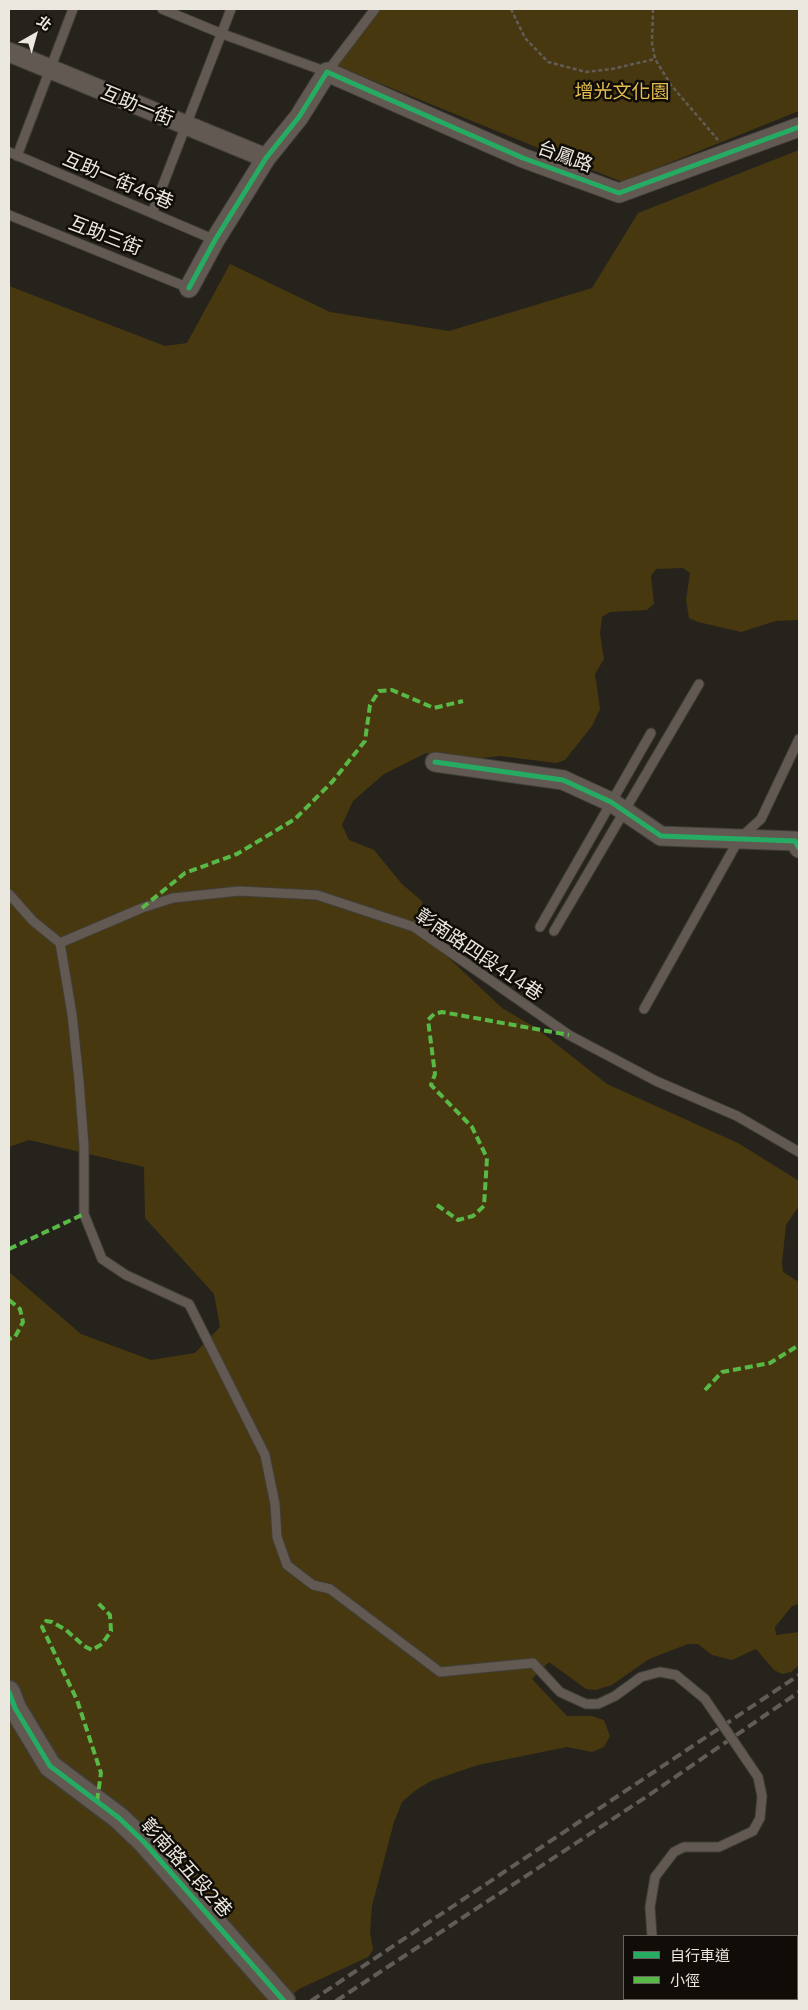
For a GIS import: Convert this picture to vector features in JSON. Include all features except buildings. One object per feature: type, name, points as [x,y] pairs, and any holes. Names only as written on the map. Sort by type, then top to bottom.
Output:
[{"type":"street","name":"互助一街","points":[[9,52],[266,158]]},
{"type":"street","name":"台鳳路","points":[[327,72],[523,158],[619,193],[799,127]]},
{"type":"street","points":[[189,288],[215,240],[266,158],[298,117],[327,72]]},
{"type":"street","points":[[435,762],[564,780],[618,806],[661,836],[795,841],[799,848]]},
{"type":"street","name":"彰南路五段2巷","points":[[9,1692],[15,1708],[50,1766],[119,1818],[144,1842],[284,2001]]},
{"type":"lane","points":[[13,154],[50,70],[74,9]]},
{"type":"lane","points":[[162,9],[220,33],[327,72],[375,9]]},
{"type":"lane","points":[[152,213],[187,126],[220,33],[231,9]]},
{"type":"lane","name":"互助一街46巷","points":[[13,154],[215,240]]},
{"type":"lane","name":"互助三街","points":[[9,216],[189,288]]},
{"type":"lane","points":[[540,927],[699,684]]},
{"type":"lane","points":[[554,931],[618,806],[651,733]]},
{"type":"lane","points":[[644,1009],[739,839],[760,819],[799,739]]},
{"type":"lane","name":"彰南路四段414巷","points":[[60,943],[142,908],[173,898],[239,891],[317,895],[414,927],[569,1035],[656,1081],[737,1116],[799,1152]]},
{"type":"lane","points":[[9,894],[33,921],[60,943],[72,1014],[79,1081],[84,1146],[84,1214],[102,1259],[126,1275],[189,1304],[265,1454],[275,1504],[277,1537],[287,1565],[313,1585],[330,1589],[440,1672],[493,1665],[533,1663],[560,1692],[586,1704],[598,1704],[615,1696],[641,1677],[660,1672],[676,1675],[705,1699],[758,1777],[762,1796],[760,1818],[754,1831],[719,1847],[684,1847],[674,1852],[655,1877],[650,1907],[652,1935]]},
{"type":"path","points":[[511,9],[525,38],[548,62],[586,72],[612,69],[655,58]]},
{"type":"path","points":[[653,9],[652,43],[655,58],[671,85],[730,152]]},
{"type":"green space","name":"增光文化園","points":[[381,9],[799,9],[799,111],[622,182],[337,66]]},
{"type":"green space","points":[[799,150],[799,620],[776,621],[741,632],[698,622],[689,618],[686,600],[690,573],[683,568],[656,569],[651,576],[654,604],[647,610],[610,612],[602,617],[600,634],[604,659],[595,674],[600,709],[592,726],[565,760],[556,763],[500,756],[473,759],[426,753],[384,774],[353,801],[342,825],[349,840],[374,850],[402,884],[422,901],[434,944],[502,1008],[536,1028],[607,1084],[738,1143],[799,1181],[799,1206],[786,1225],[782,1263],[783,1272],[799,1282],[799,1604],[792,1606],[775,1627],[776,1635],[799,1632],[799,1665],[791,1672],[782,1674],[774,1670],[756,1649],[732,1660],[712,1655],[698,1644],[688,1644],[649,1659],[612,1685],[595,1690],[586,1689],[549,1662],[532,1679],[567,1716],[592,1716],[604,1720],[610,1736],[604,1747],[592,1752],[567,1747],[478,1765],[431,1781],[416,1790],[402,1802],[394,1822],[372,1906],[370,1932],[373,1950],[368,1957],[299,1989],[285,2001],[9,2001],[9,1272],[81,1334],[151,1360],[195,1353],[220,1327],[214,1294],[145,1218],[144,1167],[29,1140],[9,1147],[9,286],[165,346],[187,343],[230,264],[330,312],[449,331],[592,288],[638,213]]},
{"type":"railway","points":[[311,2001],[799,1675]]},
{"type":"railway","points":[[336,2001],[649,1795],[799,1692]]},
{"type":"marked path","points":[[142,908],[185,873],[237,854],[295,819],[332,782],[365,741],[370,705],[379,691],[392,690],[434,708],[463,701]]},
{"type":"marked path","points":[[437,1205],[458,1220],[473,1216],[484,1206],[487,1158],[472,1127],[431,1085],[435,1074],[428,1020],[434,1014],[442,1012],[569,1035]]},
{"type":"marked path","points":[[9,1249],[84,1214]]},
{"type":"marked path","points":[[9,1300],[20,1309],[23,1322],[15,1337],[9,1339]]},
{"type":"marked path","points":[[705,1390],[722,1372],[770,1363],[799,1345]]},
{"type":"marked path","points":[[97,1801],[101,1773],[77,1700],[42,1627],[46,1621],[52,1622],[92,1650],[102,1644],[111,1631],[110,1615],[98,1603]]},
{"type":"cycle path","points":[[189,288],[215,240],[266,158],[299,117],[327,72],[523,158],[619,193],[799,127]]},
{"type":"cycle path","points":[[435,762],[563,780],[611,802],[661,836],[795,841],[799,848]]},
{"type":"cycle path","points":[[9,1692],[15,1708],[50,1766],[119,1818],[144,1842],[284,2001]]}]
